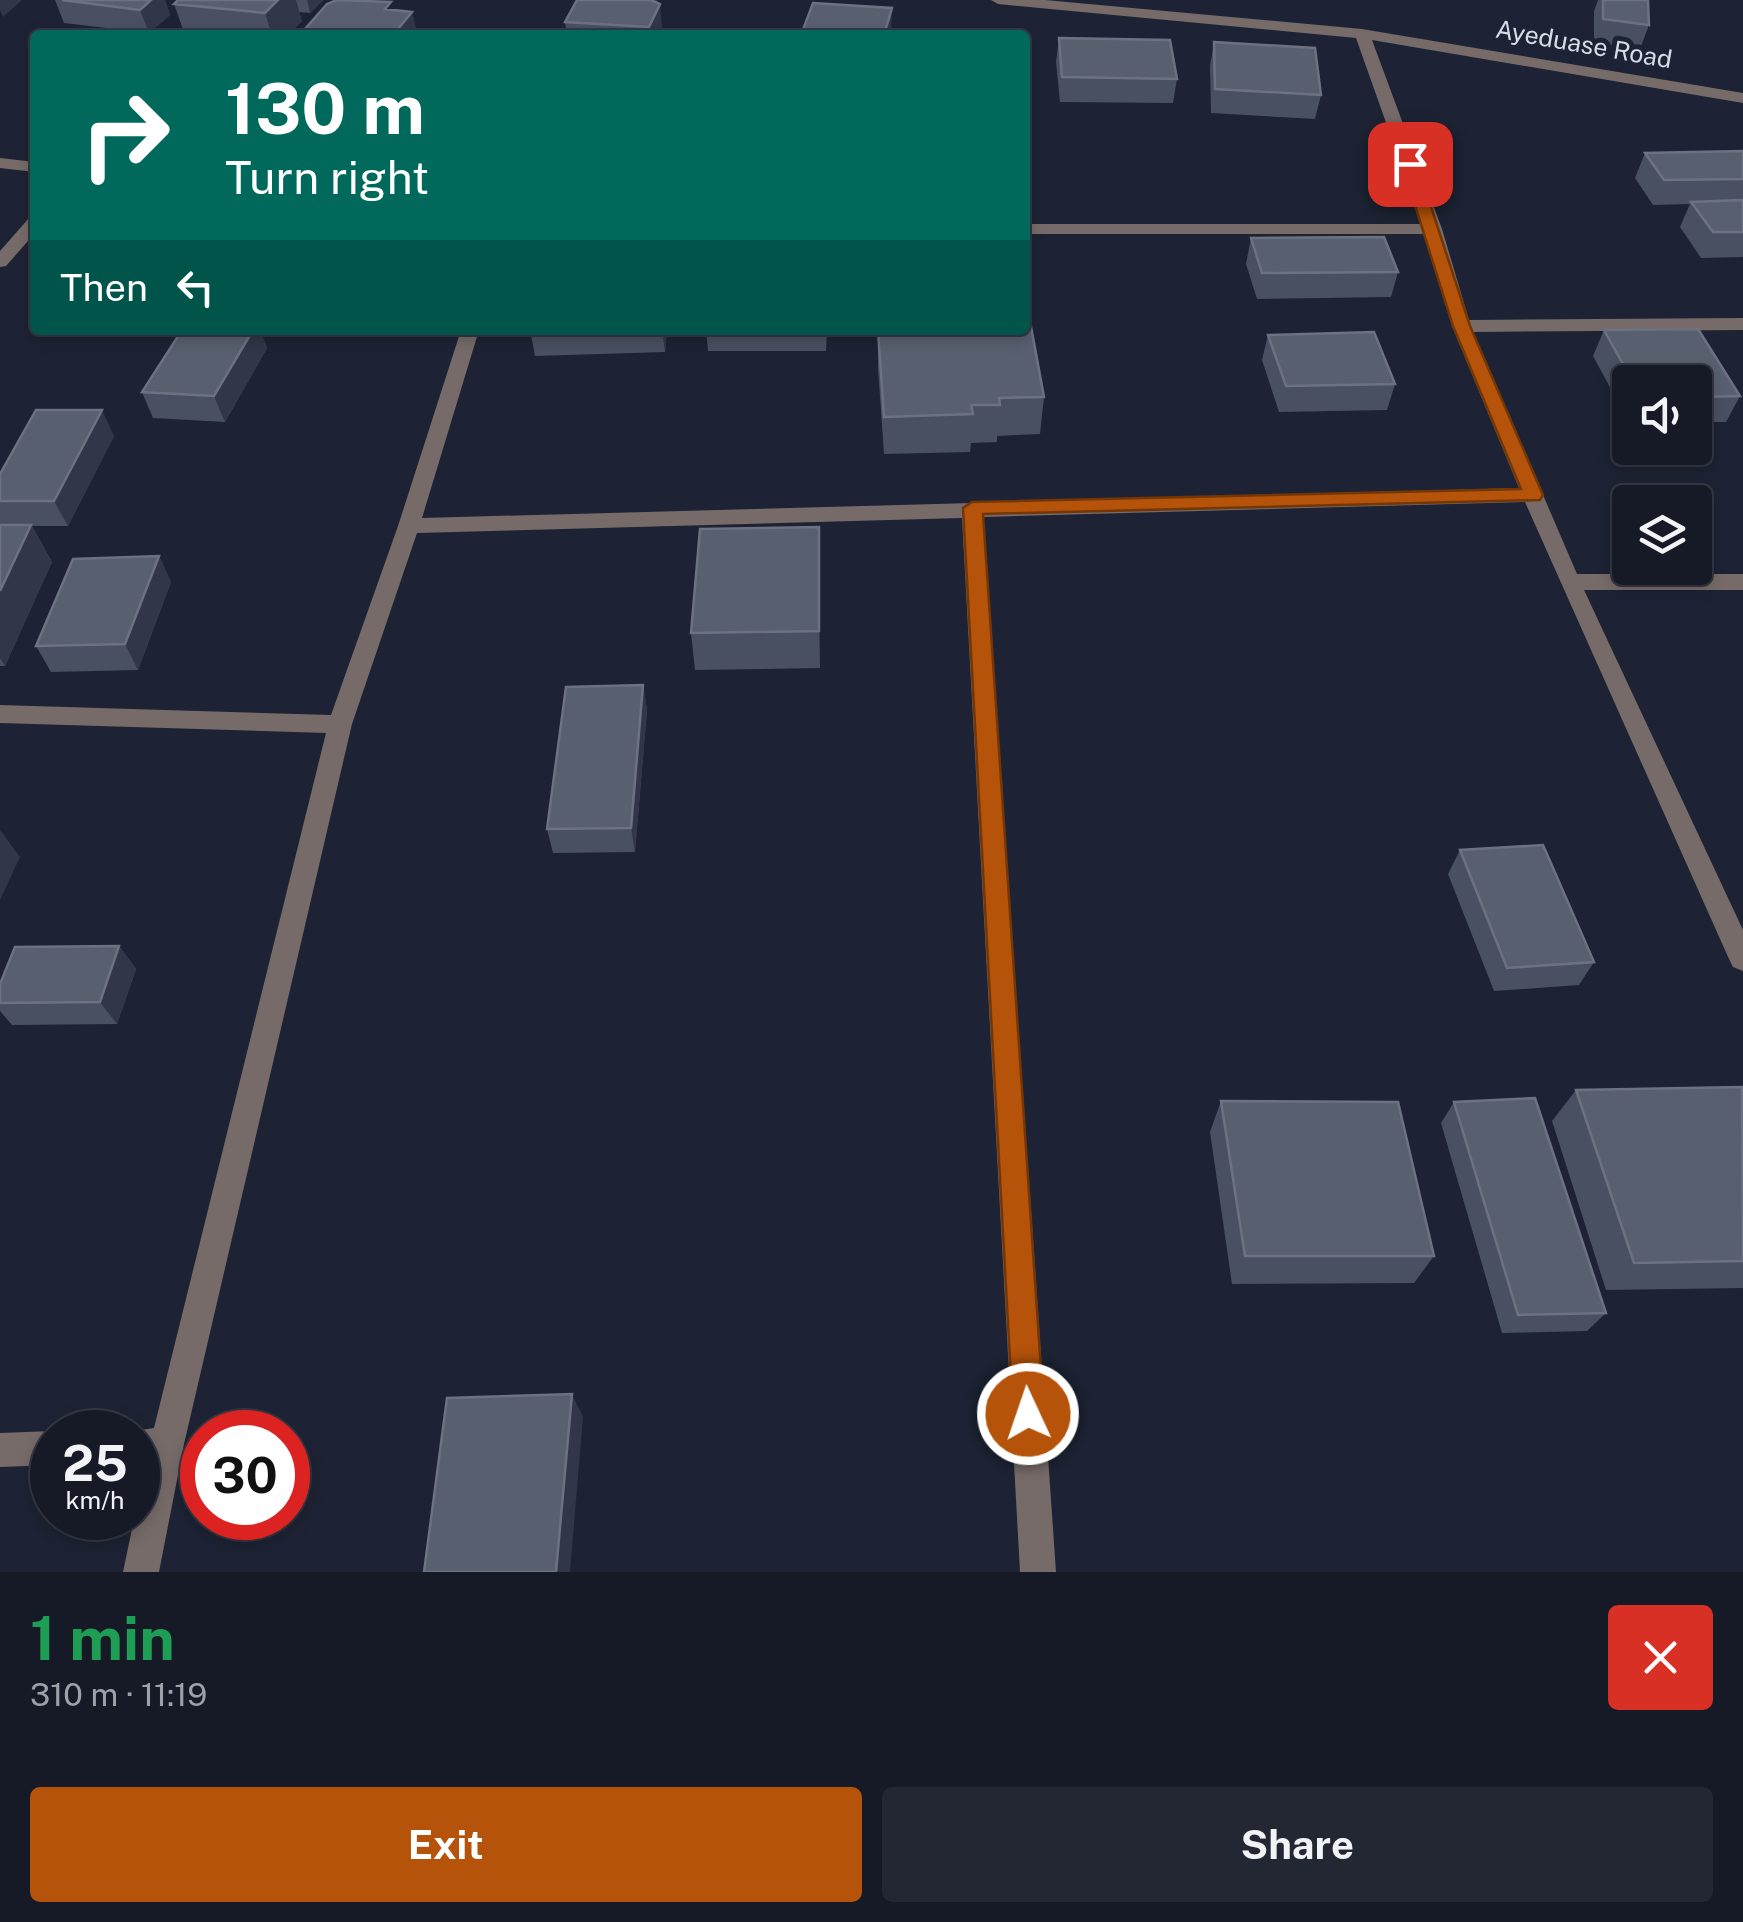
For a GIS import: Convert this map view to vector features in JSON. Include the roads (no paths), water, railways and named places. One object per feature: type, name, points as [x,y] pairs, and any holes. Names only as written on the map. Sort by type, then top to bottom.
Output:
[{"type":"street","name":"Ayeduase Road","points":[[998,0],[1106,6],[1362,34],[1743,98]]},
{"type":"street","points":[[1362,34],[1433,229],[1461,326],[1569,582],[1743,960]]},
{"type":"street","points":[[0,163],[30,166]]},
{"type":"street","points":[[0,262],[30,228]]},
{"type":"street","points":[[1030,230],[1433,229]]},
{"type":"street","points":[[1461,326],[1743,324]]},
{"type":"street","points":[[160,1413],[340,724],[409,526],[468,335]]},
{"type":"street","points":[[409,526],[1534,495]]},
{"type":"street","points":[[972,508],[1038,1572]]},
{"type":"street","points":[[1569,582],[1743,582]]},
{"type":"street","points":[[0,714],[340,724]]},
{"type":"street","points":[[0,1450],[30,1449]]},
{"type":"street","points":[[141,1572],[144,1540]]}]
